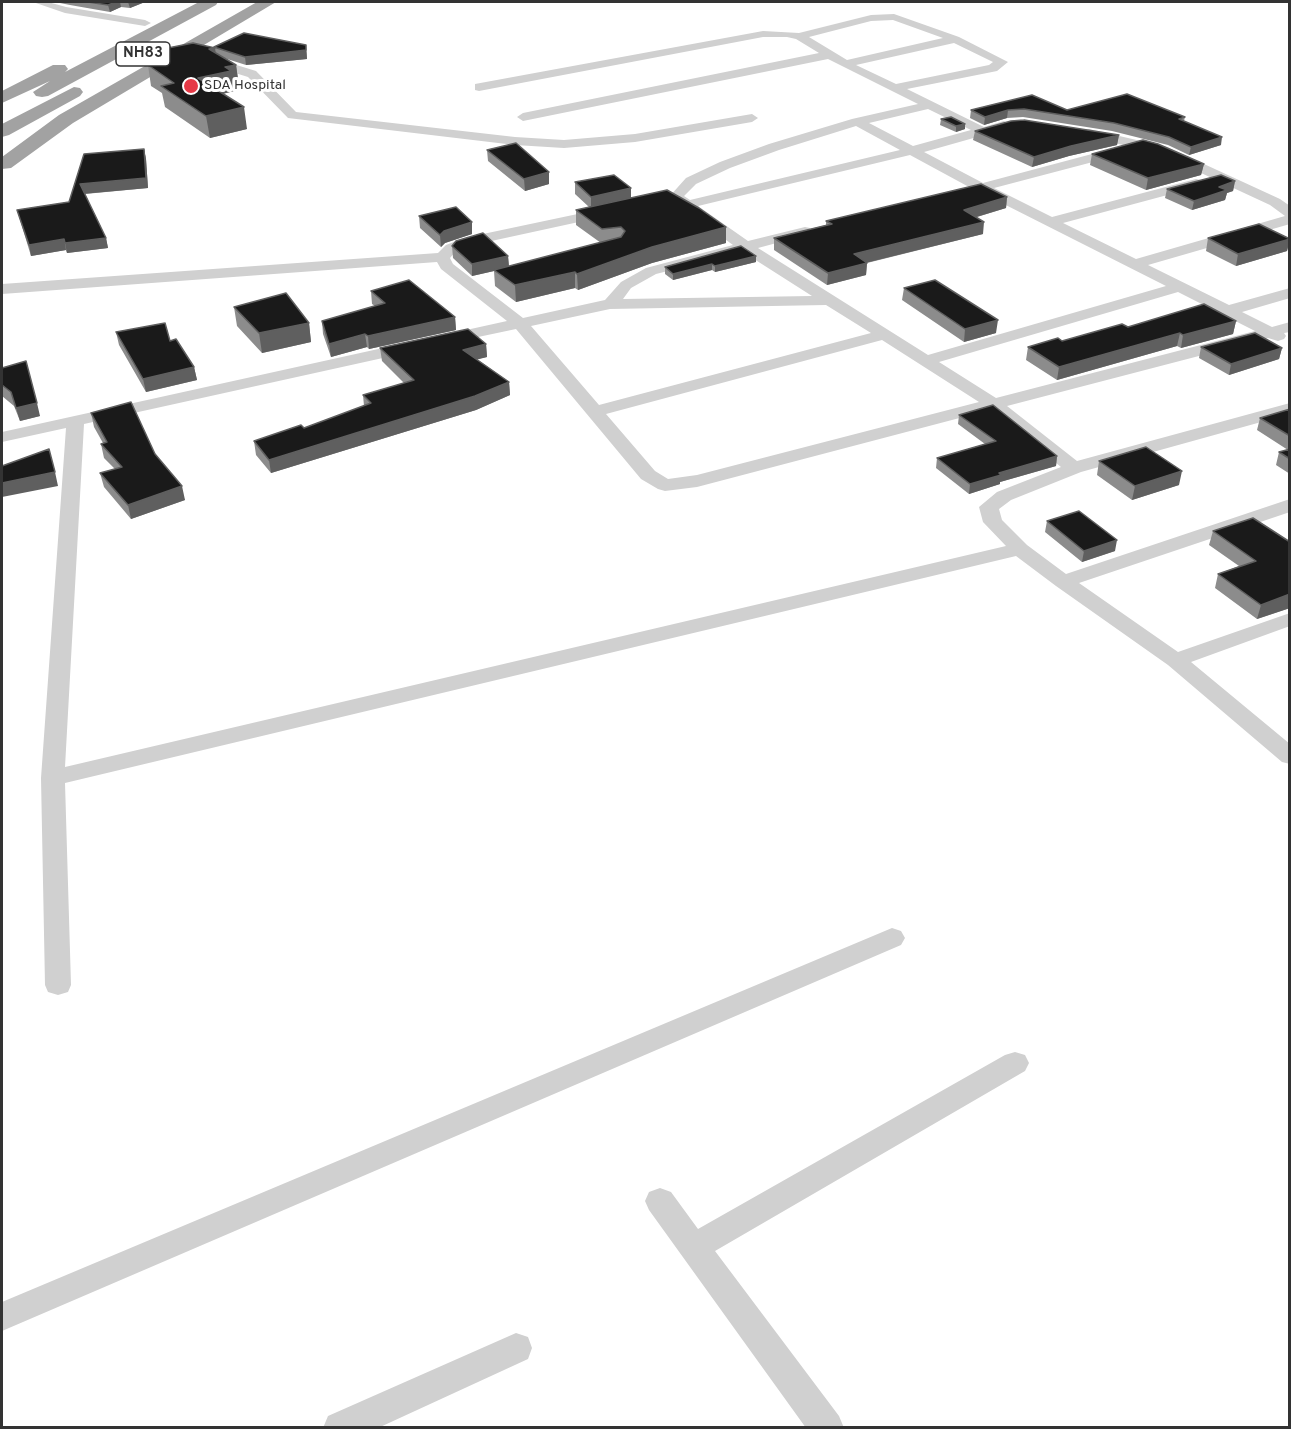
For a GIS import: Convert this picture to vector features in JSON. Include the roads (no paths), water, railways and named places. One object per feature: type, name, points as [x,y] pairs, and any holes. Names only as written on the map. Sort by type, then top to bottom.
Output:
[{"type":"highway","points":[[5,96],[181,2]]},
{"type":"highway","name":"NH83","points":[[2,131],[43,101],[210,2]]},
{"type":"highway","name":"NH83","points":[[2,114],[43,101],[238,2]]},
{"type":"highway","points":[[3,166],[66,119],[268,2]]},
{"type":"highway","points":[[2,138],[14,148],[3,166]]},
{"type":"street","points":[[38,2],[145,23]]},
{"type":"street","points":[[65,9],[84,2]]},
{"type":"street","points":[[479,87],[763,34],[799,36],[882,16],[903,18],[955,39],[1002,62],[993,68],[894,88]]},
{"type":"street","points":[[799,36],[844,64],[983,131]]},
{"type":"street","points":[[844,64],[955,39]]},
{"type":"street","points":[[176,54],[220,62],[252,74],[292,116],[504,140],[564,144],[635,138],[752,118]]},
{"type":"street","points":[[523,117],[828,55]]},
{"type":"street","points":[[676,201],[691,182],[725,165],[774,147],[857,122],[930,105]]},
{"type":"street","points":[[857,122],[982,188],[1290,342]]},
{"type":"street","points":[[676,201],[912,151],[1016,124]]},
{"type":"street","points":[[1071,130],[1162,150],[1275,202],[1290,213]]},
{"type":"street","points":[[937,199],[1143,144]]},
{"type":"street","points":[[1050,222],[1221,177]]},
{"type":"street","points":[[676,201],[992,403],[1074,468]]},
{"type":"street","points":[[2,289],[442,256],[451,248],[469,241],[618,209]]},
{"type":"street","points":[[1134,264],[1290,219]]},
{"type":"street","points":[[609,304],[626,285],[651,271],[743,245],[823,226]]},
{"type":"street","points":[[442,256],[446,266],[479,283],[520,323],[648,475],[665,485],[697,481],[1290,327]]},
{"type":"street","points":[[925,361],[1182,286]]},
{"type":"street","points":[[1230,310],[1290,293]]},
{"type":"street","points":[[2,436],[609,304],[829,300]]},
{"type":"street","points":[[593,412],[884,335]]},
{"type":"street","points":[[1290,408],[1074,468],[1004,496],[989,507],[993,522],[1020,549],[1176,660],[1290,757]]},
{"type":"street","points":[[58,985],[53,778],[75,420]]},
{"type":"street","points":[[1064,582],[1290,505]]},
{"type":"street","points":[[53,778],[1020,549]]},
{"type":"street","points":[[1176,660],[1290,619]]},
{"type":"street","points":[[2,1317],[892,938]]},
{"type":"street","points":[[694,1247],[1015,1063]]},
{"type":"street","points":[[660,1201],[827,1428]]},
{"type":"street","points":[[340,1428],[516,1348]]},
{"type":"place","name":"SDA Hospital","points":[[191,86]]}]
